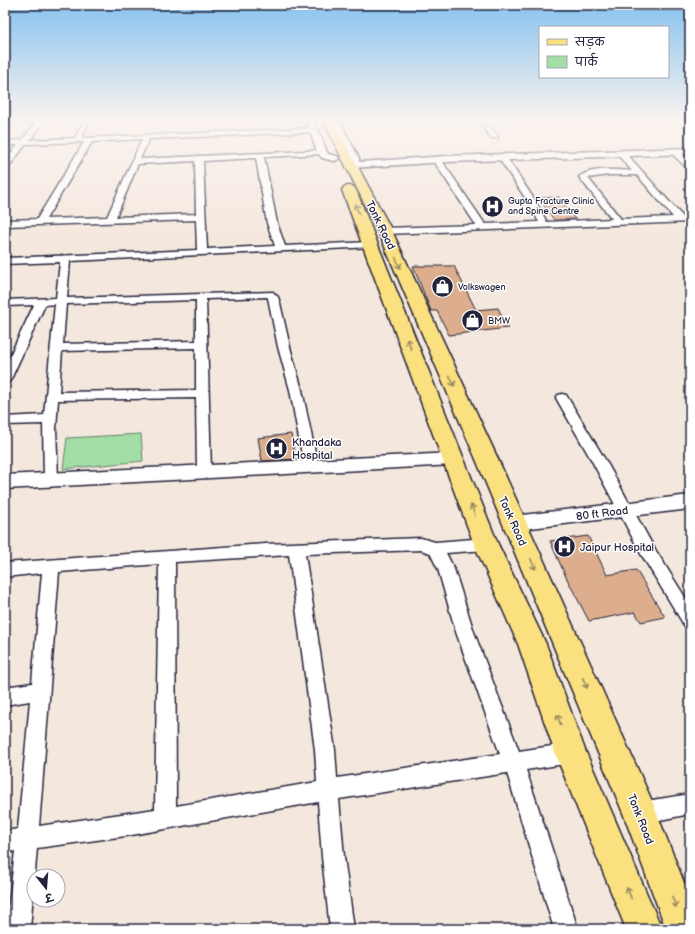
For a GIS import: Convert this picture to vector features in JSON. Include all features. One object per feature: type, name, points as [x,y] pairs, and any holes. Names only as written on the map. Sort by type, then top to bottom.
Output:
[{"type":"main road","name":"Tonk Road","points":[[340,164],[378,238],[514,523],[572,652],[640,814],[684,929]]},
{"type":"main road","name":"Tonk Road","points":[[378,238],[453,459],[486,544],[532,644],[571,753],[644,929]]},
{"type":"street","points":[[40,222],[75,164]]},
{"type":"street","points":[[110,220],[135,164]]},
{"type":"street","points":[[199,164],[202,253]]},
{"type":"street","points":[[261,164],[272,223],[281,249]]},
{"type":"street","points":[[439,164],[482,227]]},
{"type":"street","points":[[506,164],[530,199],[544,224]]},
{"type":"street","points":[[629,164],[680,219]]},
{"type":"street","points":[[619,222],[582,177],[594,174],[637,173]]},
{"type":"street","points":[[5,223],[201,217]]},
{"type":"street","points":[[5,261],[281,249],[482,227],[690,219]]},
{"type":"street","points":[[51,479],[50,419],[65,259]]},
{"type":"street","points":[[5,303],[262,294],[273,297],[284,347],[296,390],[311,466]]},
{"type":"street","points":[[201,296],[200,344],[204,471]]},
{"type":"street","points":[[5,378],[41,302]]},
{"type":"street","points":[[57,348],[200,344]]},
{"type":"street","points":[[52,396],[201,394]]},
{"type":"street","points":[[562,398],[599,461],[647,550],[690,620]]},
{"type":"street","points":[[5,421],[50,419]]},
{"type":"street","points":[[5,482],[453,459]]},
{"type":"street","name":"80 ft Road","points":[[514,523],[690,502]]},
{"type":"street","points":[[5,570],[296,548],[420,544],[435,548],[486,544]]},
{"type":"street","points":[[296,548],[324,742],[333,857],[342,929]]},
{"type":"street","points":[[435,548],[446,569],[465,632],[512,761],[566,929]]},
{"type":"street","points":[[165,818],[167,557]]},
{"type":"street","points":[[18,929],[28,839],[39,691],[51,566]]},
{"type":"street","points":[[5,696],[39,691]]},
{"type":"street","points":[[5,842],[165,818],[328,790],[512,761],[571,753]]},
{"type":"street","points":[[640,814],[690,804]]},
{"type":"green space","points":[[141,434],[143,461],[63,469],[67,438]]},
{"type":"building","points":[[559,197],[575,219],[554,220],[539,198]]},
{"type":"building","points":[[413,266],[454,266],[476,310],[498,308],[508,328],[449,335],[437,311],[431,311]]},
{"type":"building","points":[[291,434],[296,459],[262,461],[258,438]]},
{"type":"building","points":[[588,536],[607,575],[636,570],[665,617],[641,622],[635,612],[589,621],[566,577],[550,541]]},
{"type":"place","name":"Gupta Fracture Clinic and Spine Centre","points":[[492,206]]},
{"type":"place","name":"Volkswagen","points":[[443,287]]},
{"type":"place","name":"BMW","points":[[473,321]]},
{"type":"place","name":"Khandaka Hospital","points":[[276,448]]},
{"type":"place","name":"Jaipur Hospital","points":[[565,547]]}]
